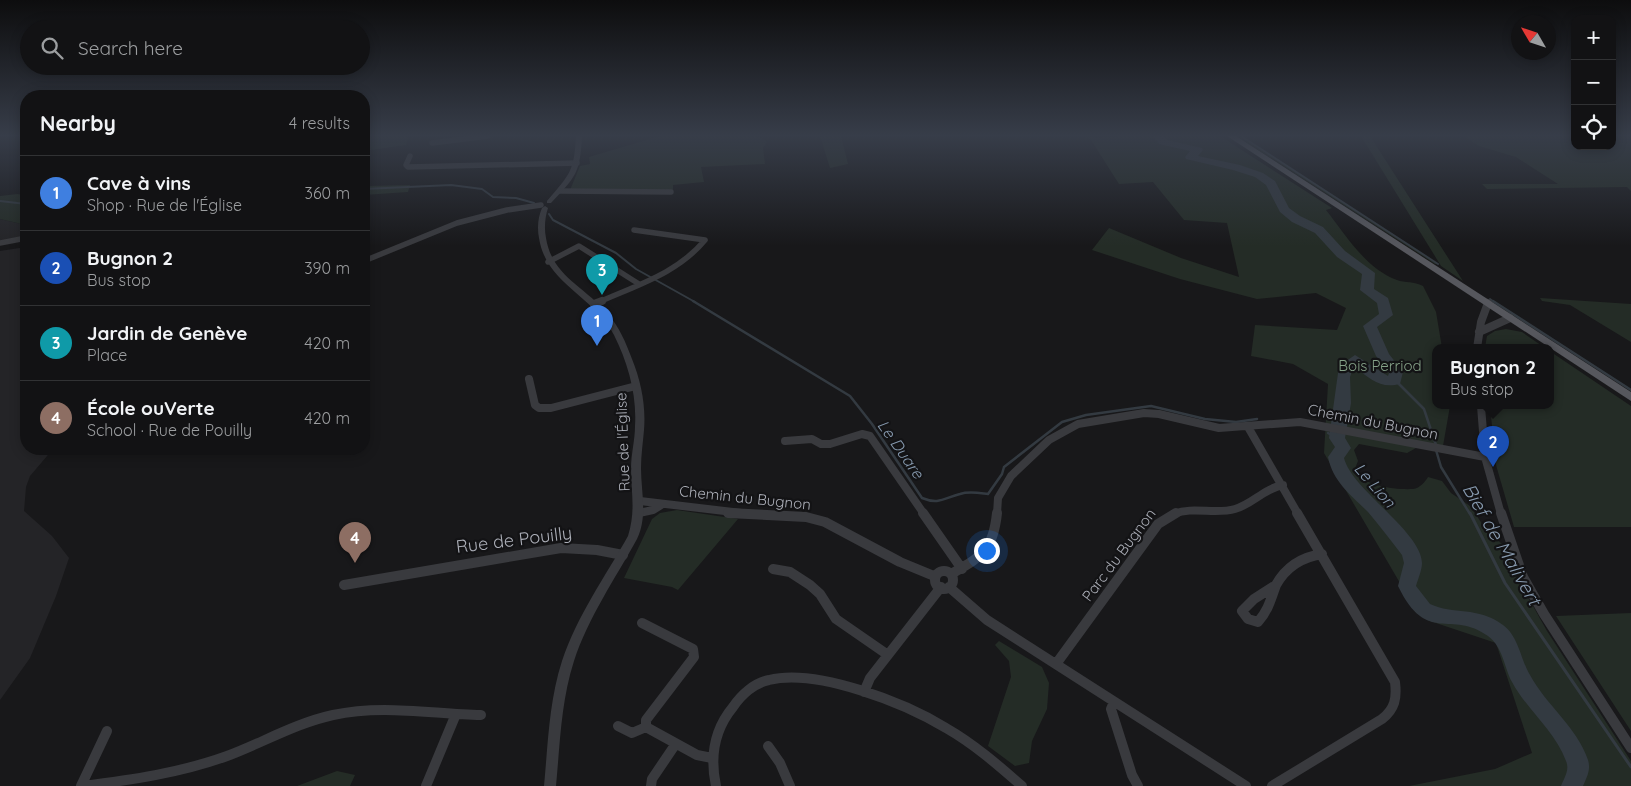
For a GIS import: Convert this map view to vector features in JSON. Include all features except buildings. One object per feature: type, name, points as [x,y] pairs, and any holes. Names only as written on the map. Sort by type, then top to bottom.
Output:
[{"type":"main road","points":[[1287,173],[1550,344]]},
{"type":"main road","points":[[1554,347],[1631,397]]},
{"type":"street","points":[[573,173],[560,191],[545,205],[542,228],[544,248],[548,262],[579,246],[639,284]]},
{"type":"street","points":[[560,191],[671,192]]},
{"type":"street","points":[[370,259],[457,223],[507,210],[545,205]]},
{"type":"street","points":[[594,304],[659,275],[695,253],[705,240],[634,230]]},
{"type":"street","points":[[0,243],[20,239]]},
{"type":"street","name":"Rue de l'Église","points":[[548,262],[559,275],[594,304],[607,318],[617,334],[630,364],[636,386],[640,417],[636,474],[640,513],[633,536],[623,555]]},
{"type":"street","points":[[1478,344],[1479,332],[1488,303]]},
{"type":"street","points":[[1479,332],[1510,318]]},
{"type":"street","points":[[529,379],[535,405],[539,408],[551,408],[636,386]]},
{"type":"street","points":[[1481,409],[1485,457],[1502,516],[1527,584],[1631,748]]},
{"type":"street","name":"Chemin du Bugnon","points":[[640,501],[661,505],[690,506],[729,513],[791,515],[815,519],[934,576],[941,571],[951,574],[962,569],[984,553],[990,544],[994,532],[998,498],[1007,482],[1036,451],[1068,428],[1089,422],[1144,413],[1159,414],[1219,428],[1290,422],[1327,426],[1351,433],[1485,457]]},
{"type":"street","points":[[1248,427],[1395,682],[1396,700],[1394,707],[1382,719],[1272,786]]},
{"type":"street","points":[[785,441],[812,439],[821,444],[830,444],[862,434],[870,436],[962,569]]},
{"type":"street","name":"Parc du Bugnon","points":[[1056,664],[1165,517],[1184,510],[1235,509],[1247,504],[1268,487],[1283,485]]},
{"type":"street","name":"Chemin du Bugnon","points":[[640,513],[653,510],[661,505]]},
{"type":"street","name":"Rue de Pouilly","points":[[344,585],[561,548],[597,550],[623,555]]},
{"type":"street","points":[[1276,585],[1304,557],[1322,554]]},
{"type":"street","points":[[550,786],[559,708],[567,663],[580,632],[623,555]]},
{"type":"street","points":[[773,569],[790,572],[810,584],[820,594],[836,619],[888,655]]},
{"type":"street","points":[[864,692],[870,678],[888,655],[945,587],[954,582],[951,574]]},
{"type":"street","points":[[934,576],[934,581],[945,587],[987,620],[1246,786]]},
{"type":"street","points":[[642,623],[692,649],[694,657],[646,720],[646,728]]},
{"type":"street","points":[[716,786],[712,758],[717,734],[734,706],[749,690],[768,680],[789,677],[864,692],[937,722],[1022,786]]},
{"type":"street","points":[[1114,702],[1111,709],[1132,775],[1138,786]]},
{"type":"street","points":[[82,786],[161,775],[198,765],[226,757],[311,721],[333,715],[360,711],[390,710],[481,714]]},
{"type":"street","points":[[426,786],[456,714]]},
{"type":"street","points":[[618,726],[632,733],[646,728]]},
{"type":"street","points":[[646,728],[697,756],[712,758]]},
{"type":"street","points":[[82,786],[108,731]]},
{"type":"street","points":[[651,786],[652,779],[675,745]]},
{"type":"street","points":[[768,746],[780,762],[790,786]]},
{"type":"shaded area","points":[[0,219],[20,224],[20,241],[0,244]]},
{"type":"shaded area","points":[[20,248],[20,455],[48,455],[30,476],[26,487],[24,511],[52,536],[69,558],[56,596],[30,658],[0,700],[0,251]]},
{"type":"green space","points":[[577,173],[702,173],[704,182],[673,185],[673,190],[570,190]]},
{"type":"green space","name":"Bois Perriod","points":[[1112,173],[1277,173],[1332,208],[1326,210],[1357,250],[1375,268],[1397,280],[1423,286],[1436,312],[1441,344],[1432,344],[1432,409],[1449,409],[1443,446],[1416,448],[1407,453],[1359,444],[1354,450],[1358,461],[1354,471],[1373,484],[1398,489],[1416,488],[1428,477],[1442,481],[1451,493],[1470,506],[1489,534],[1505,546],[1515,574],[1547,631],[1631,761],[1631,786],[1409,786],[1495,769],[1532,753],[1496,643],[1427,620],[1414,607],[1324,453],[1328,384],[1293,364],[1251,356],[1255,325],[1337,330],[1346,308],[1316,293],[1257,299],[1180,279],[1092,250],[1109,228],[1181,258],[1239,277],[1227,223],[1184,220],[1153,182],[1119,184]]},
{"type":"green space","points":[[1294,173],[1297,173],[1438,264],[1435,264]]},
{"type":"green space","points":[[1384,173],[1394,173],[1463,281],[1441,266]]},
{"type":"green space","points":[[1540,173],[1631,173],[1631,191],[1627,187],[1487,189],[1482,184],[1558,184]]},
{"type":"green space","points":[[410,185],[408,192],[370,195],[370,186]]},
{"type":"green space","points":[[20,194],[20,224],[0,219],[0,196]]},
{"type":"green space","points":[[1540,298],[1631,304],[1631,342],[1570,305],[1542,301]]},
{"type":"green space","points":[[1506,329],[1522,332],[1539,344],[1486,344],[1487,336],[1495,331]]},
{"type":"green space","points":[[1554,354],[1631,406],[1631,527],[1514,527],[1496,465],[1490,409],[1554,409]]},
{"type":"green space","points":[[677,510],[738,519],[678,590],[672,587],[624,578],[652,519],[660,513]]},
{"type":"green space","points":[[1631,613],[1631,731],[1556,616]]},
{"type":"green space","points":[[999,641],[1042,667],[1049,683],[1047,709],[1032,741],[1029,763],[1015,766],[988,746],[1011,677],[1009,661],[995,645]]},
{"type":"green space","points":[[337,771],[355,775],[350,786],[297,786]]},
{"type":"waterway","name":"Le Lion","points":[[1252,173],[1271,183],[1284,210],[1296,219],[1319,230],[1341,254],[1369,273],[1367,290],[1383,301],[1386,315],[1370,326],[1383,356],[1396,372],[1395,380],[1385,381],[1355,360],[1346,366],[1343,377],[1343,403],[1337,438],[1343,448],[1336,457],[1339,470],[1346,480],[1375,509],[1410,552],[1413,563],[1407,586],[1423,609],[1433,614],[1477,620],[1496,631],[1506,641],[1524,684],[1563,736],[1576,758],[1578,769],[1572,786]]},
{"type":"waterway","points":[[1297,173],[1438,264]]},
{"type":"waterway","name":"Le Duare","points":[[370,189],[451,185],[482,189],[493,197],[516,198],[534,203]]},
{"type":"waterway","name":"Le Duare","points":[[0,201],[20,203]]},
{"type":"waterway","name":"Le Duare","points":[[549,214],[553,220],[616,253],[636,269],[695,302]]},
{"type":"waterway","points":[[1490,299],[1494,302]]},
{"type":"waterway","name":"Le Duare","points":[[693,301],[850,396],[872,424],[922,498],[928,500],[941,500],[974,492],[988,494],[1002,474],[1004,467],[1062,422],[1086,415],[1151,406],[1205,419],[1236,422],[1257,419]]},
{"type":"waterway","points":[[1493,301],[1631,390]]},
{"type":"waterway","name":"Bief de Malivert","points":[[1395,380],[1424,409],[1436,445]]},
{"type":"waterway","points":[[1328,433],[1337,438]]},
{"type":"waterway","name":"Bief de Malivert","points":[[1436,450],[1441,467],[1470,514]]},
{"type":"waterway","name":"Bief de Malivert","points":[[1470,513],[1505,583],[1631,767]]},
{"type":"place","name":"Jardin de Genève","points":[[602,295]]},
{"type":"place","name":"Cave à vins","points":[[597,346]]},
{"type":"place","name":"Bugnon 2","points":[[1493,467]]},
{"type":"place","name":"École ouVerte","points":[[355,563]]}]
